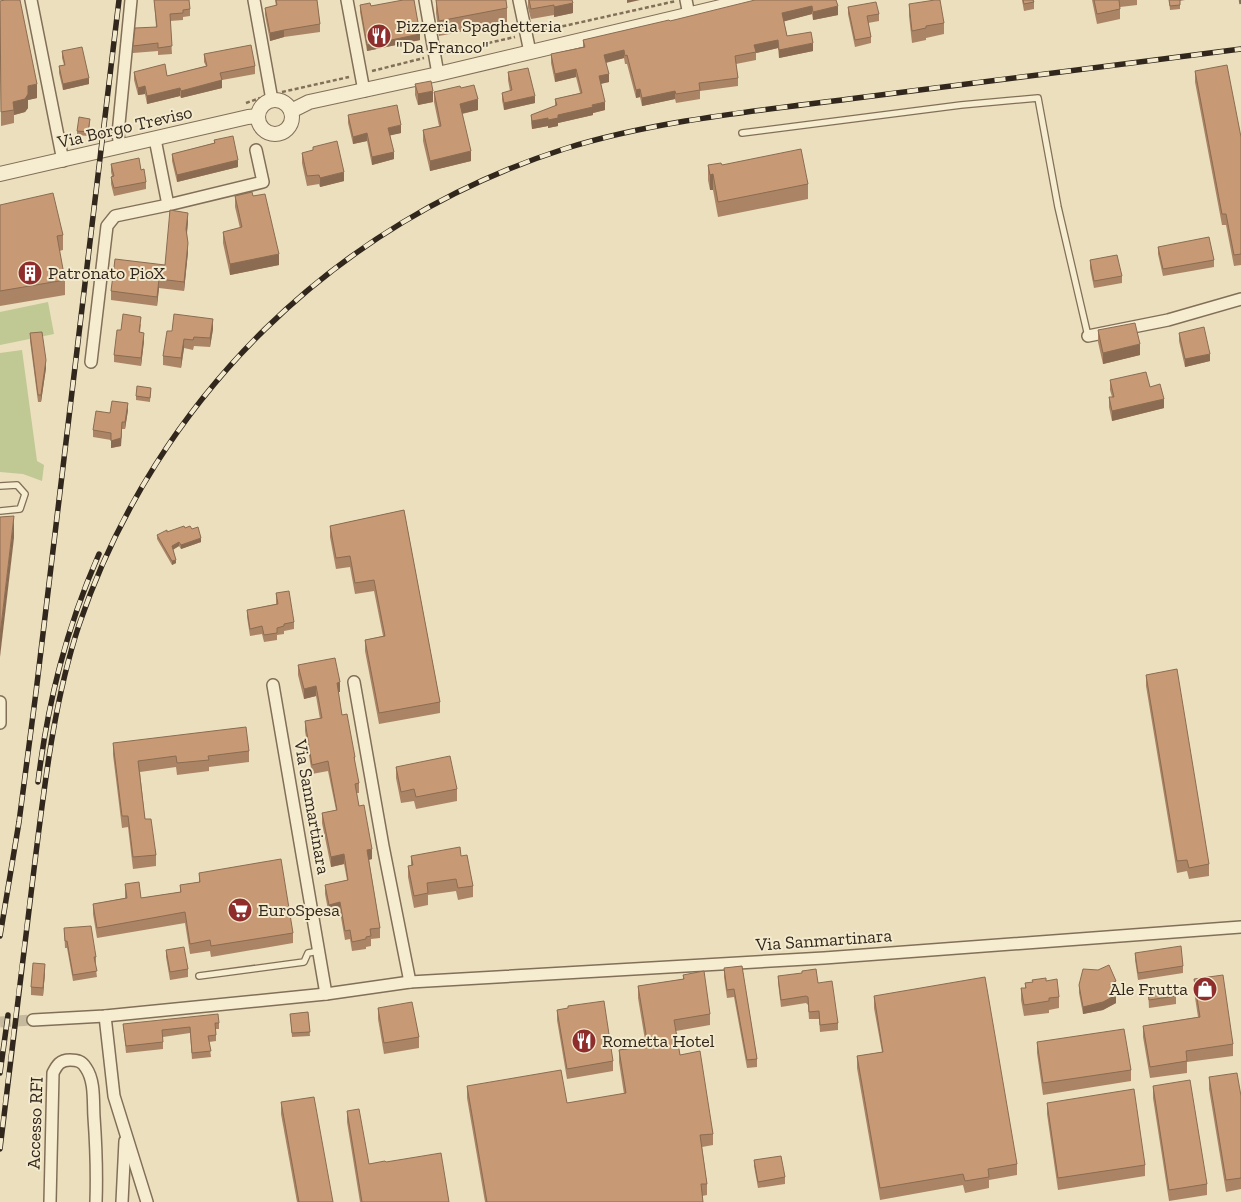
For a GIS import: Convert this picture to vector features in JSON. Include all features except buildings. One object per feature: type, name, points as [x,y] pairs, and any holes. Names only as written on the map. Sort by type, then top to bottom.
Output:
[{"type":"street","points":[[31,0],[63,161]]},
{"type":"street","points":[[120,147],[118,134],[131,0]]},
{"type":"street","points":[[254,0],[272,97]]},
{"type":"street","points":[[347,0],[364,91]]},
{"type":"street","points":[[425,0],[438,74]]},
{"type":"street","points":[[519,0],[530,52]]},
{"type":"street","points":[[686,0],[689,15]]},
{"type":"street","points":[[291,111],[309,102],[438,74],[750,0]]},
{"type":"street","points":[[272,97],[282,101],[291,111],[292,121],[290,126],[277,134],[272,134],[264,129],[258,116],[264,104],[272,97]]},
{"type":"street","name":"Via Borgo Treviso","points":[[0,174],[258,116]]},
{"type":"street","points":[[155,139],[168,205]]},
{"type":"street","points":[[91,362],[107,226],[115,216],[263,182],[256,150]]},
{"type":"street","points":[[1088,336],[1168,320],[1241,299]]},
{"type":"street","points":[[354,682],[383,846],[410,982]]},
{"type":"street","name":"Via Sanmartinara","points":[[273,685],[326,994]]},
{"type":"street","points":[[0,702],[0,723]]},
{"type":"street","name":"Via Sanmartinara","points":[[33,1020],[105,1016],[326,994],[410,982],[824,958],[1241,927]]},
{"type":"street","points":[[105,1016],[114,1096],[147,1202]]},
{"type":"street","name":"Accesso RFI","points":[[50,1202],[53,1073],[57,1064],[63,1060],[72,1060],[79,1061],[85,1065],[91,1080],[97,1160],[96,1202]]},
{"type":"street","points":[[122,1202],[126,1132]]},
{"type":"lane","points":[[742,133],[1038,98],[1058,206],[1088,336]]},
{"type":"lane","points":[[0,486],[17,485],[25,494],[20,508],[0,511]]},
{"type":"lane","points":[[199,976],[304,962],[308,953],[319,951]]},
{"type":"path","points":[[245,103],[435,55],[680,0]]},
{"type":"path","points":[[1240,0],[1241,6]]},
{"type":"green space","points":[[48,302],[54,334],[0,345],[0,312]]},
{"type":"green space","points":[[22,350],[37,461],[44,465],[42,481],[23,474],[0,472],[0,353]]},
{"type":"tunnel","points":[[0,1022],[33,1020]]},
{"type":"railway","points":[[0,936],[19,822],[36,692],[119,0]]},
{"type":"railway","points":[[0,1149],[47,772],[63,683],[79,625],[113,542],[155,465],[206,394],[265,329],[331,272],[403,222],[481,181],[564,149],[598,139],[705,118],[1241,49]]},
{"type":"railway","points":[[38,782],[47,723],[60,666],[77,610],[99,554]]},
{"type":"railway","points":[[0,1073],[8,1015]]},
{"type":"place","name":"Pizzeria Spaghetteria \"Da Franco\"","points":[[379,36]]},
{"type":"place","name":"Patronato PioX","points":[[30,273]]},
{"type":"place","name":"EuroSpesa","points":[[240,910]]},
{"type":"place","name":"Ale Frutta","points":[[1205,989]]},
{"type":"place","name":"Rometta Hotel","points":[[584,1041]]}]
